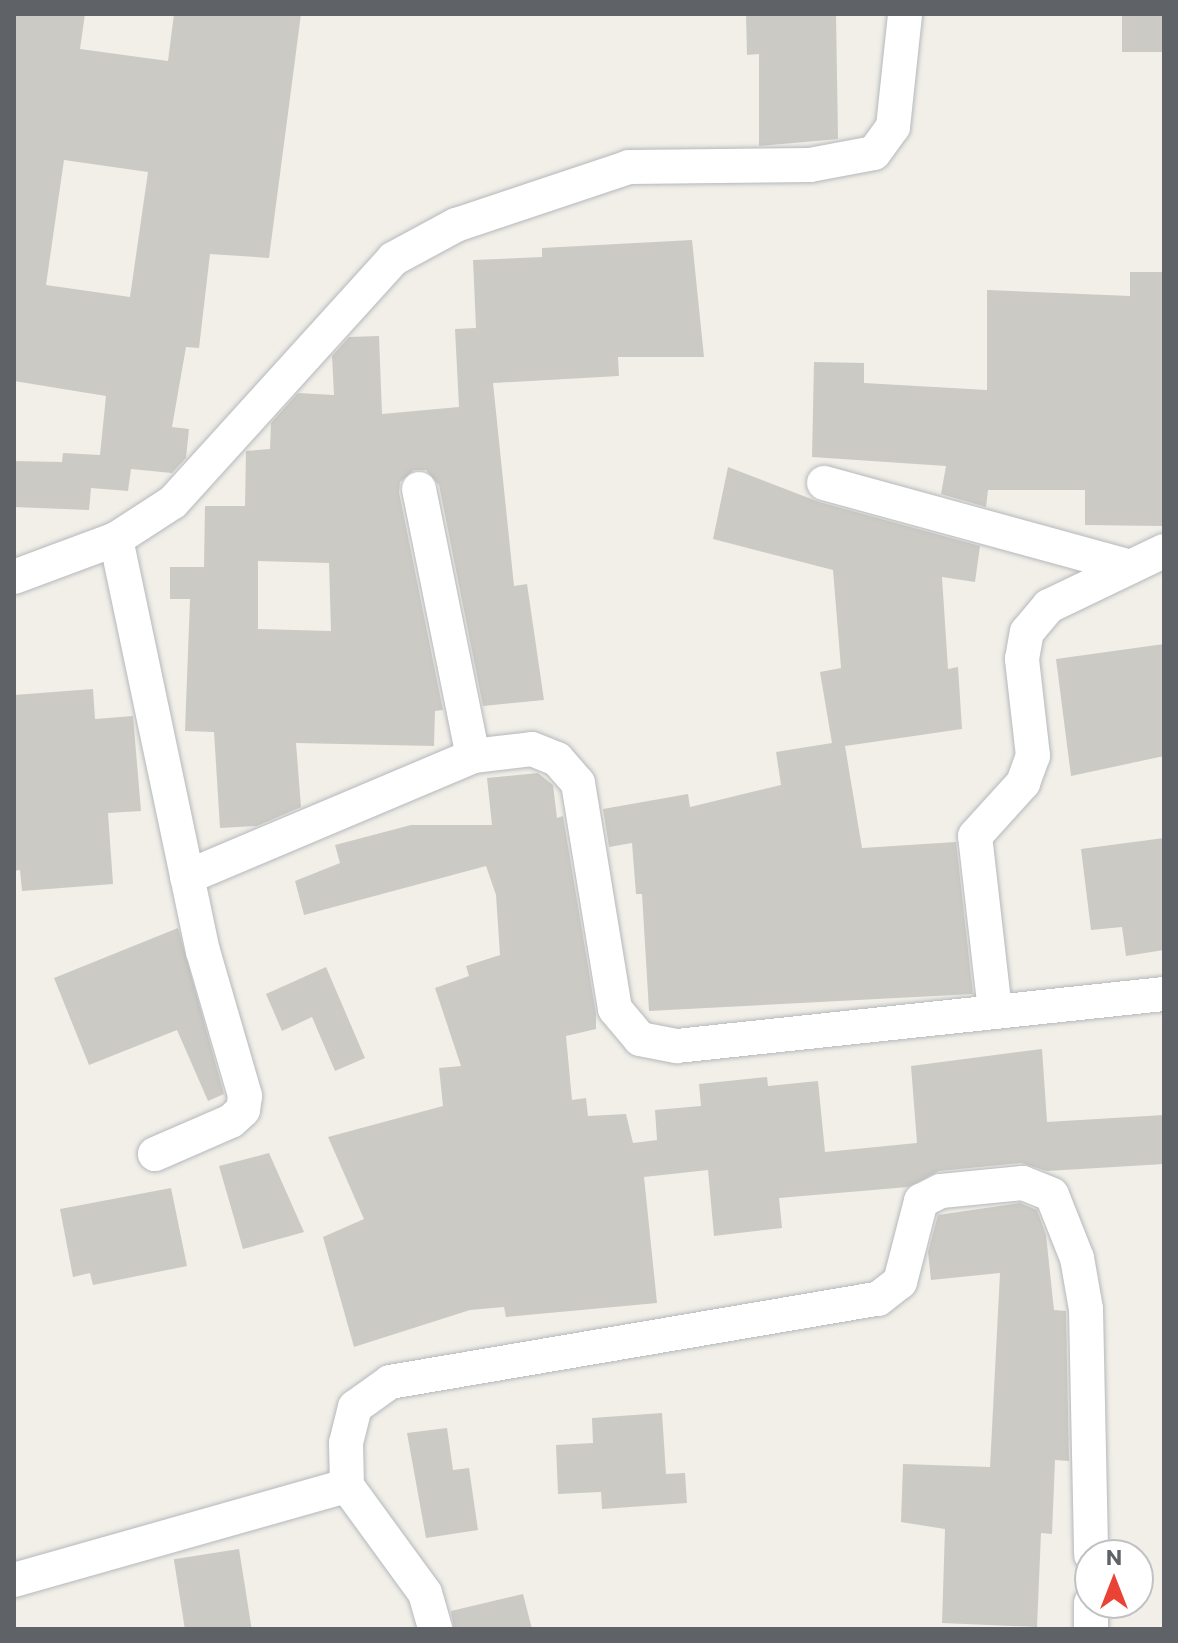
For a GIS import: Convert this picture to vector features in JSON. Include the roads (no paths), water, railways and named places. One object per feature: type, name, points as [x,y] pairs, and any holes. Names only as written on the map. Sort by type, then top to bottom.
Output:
[{"type":"street","points":[[14,577],[116,539],[173,502],[393,259],[456,225],[629,167],[810,165],[874,153],[893,127],[905,14]]},
{"type":"street","points":[[824,483],[1127,566]]},
{"type":"street","points":[[419,489],[473,756]]},
{"type":"street","points":[[116,539],[187,877],[245,1106],[231,1121],[155,1154]]},
{"type":"street","points":[[995,1011],[975,836],[1023,783],[1033,756],[1024,642],[1049,606],[1127,566],[1164,551]]},
{"type":"street","points":[[187,877],[473,756],[532,749],[557,759],[578,783],[615,1009],[640,1039],[677,1046],[1164,994]]},
{"type":"street","points":[[435,1629],[425,1593],[347,1486],[349,1424],[355,1407],[377,1386],[878,1299],[900,1282],[921,1201],[941,1191],[1023,1183],[1052,1195],[1077,1258],[1086,1309],[1091,1539]]},
{"type":"street","points":[[14,1580],[347,1486]]}]
